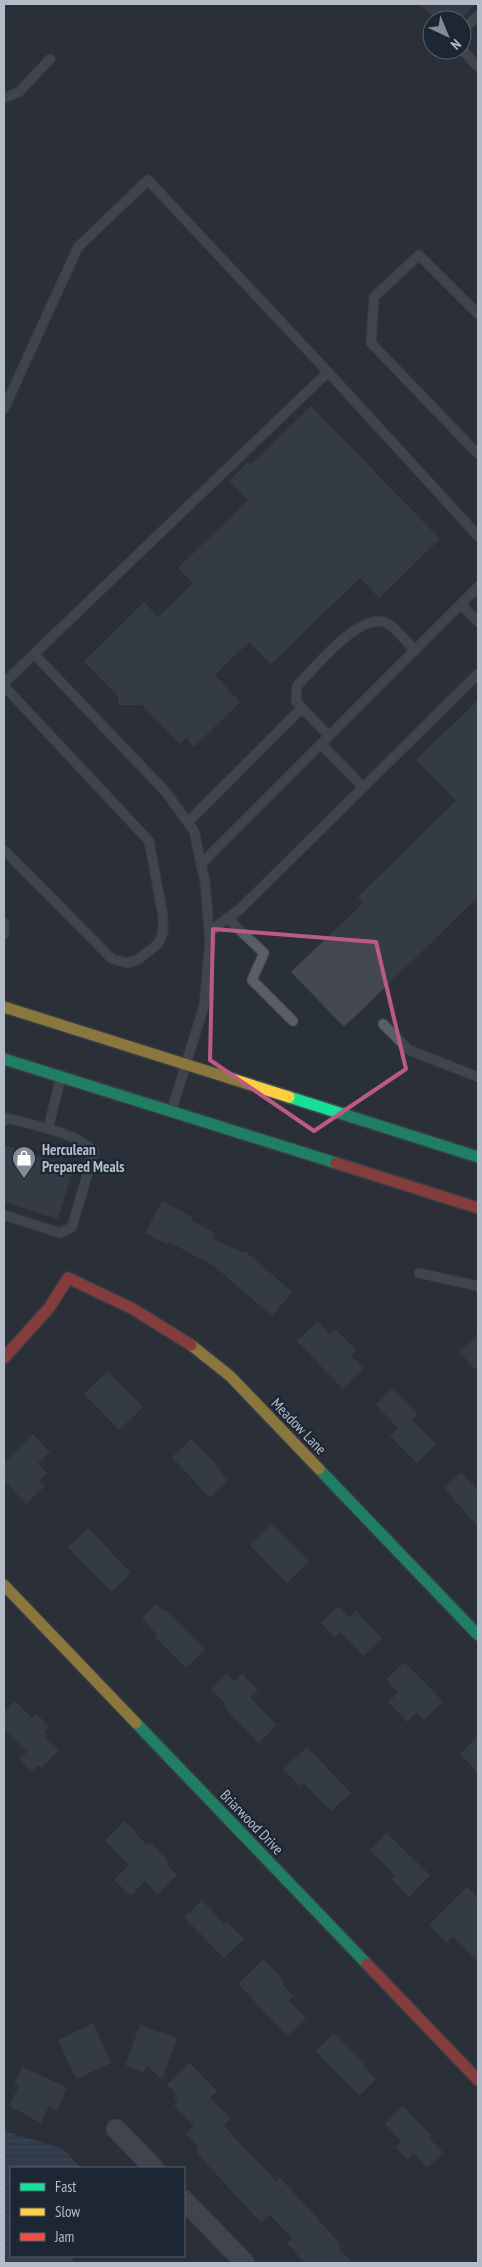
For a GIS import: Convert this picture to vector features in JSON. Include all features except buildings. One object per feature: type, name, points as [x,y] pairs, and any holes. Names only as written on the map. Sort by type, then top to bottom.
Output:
[{"type":"street","points":[[4,1007],[478,1157]]},
{"type":"street","points":[[4,1059],[478,1208]]},
{"type":"street","name":"Meadow Lane","points":[[4,1358],[51,1306],[64,1288],[68,1278],[102,1292],[151,1317],[196,1347],[217,1364],[478,1635]]},
{"type":"street","name":"Briarwood Drive","points":[[4,1585],[478,2080]]},
{"type":"street","points":[[116,2129],[153,2167]]},
{"type":"street","points":[[185,2201],[245,2263]]},
{"type":"lane","points":[[4,98],[18,92],[50,59]]},
{"type":"lane","points":[[4,409],[78,247],[148,180],[478,536]]},
{"type":"lane","points":[[478,314],[418,255],[374,298],[371,342],[478,454]]},
{"type":"lane","points":[[4,850],[112,959],[128,963],[139,959],[158,944],[163,933],[164,916],[149,841],[4,684],[328,372]]},
{"type":"lane","points":[[201,864],[478,587]]},
{"type":"lane","points":[[461,604],[478,622]]},
{"type":"lane","points":[[329,736],[296,701],[297,686],[354,630],[371,622],[388,623],[415,650]]},
{"type":"lane","points":[[34,654],[166,791],[194,831],[205,882],[209,932],[204,1006],[171,1112]]},
{"type":"lane","points":[[209,932],[240,909],[478,674]]},
{"type":"lane","points":[[188,822],[302,708]]},
{"type":"lane","points":[[321,744],[363,787]]},
{"type":"lane","points":[[227,918],[264,953],[252,980],[292,1021]]},
{"type":"lane","points":[[4,923],[4,934]]},
{"type":"lane","points":[[382,1024],[409,1050],[478,1077]]},
{"type":"lane","points":[[48,1128],[61,1077]]},
{"type":"lane","points":[[4,1121],[6,1118],[48,1128],[84,1142],[94,1151],[72,1227],[60,1233],[4,1215]]},
{"type":"lane","points":[[419,1273],[478,1286]]},
{"type":"highlighted area","points":[[213,929],[376,942],[406,1069],[314,1131],[210,1060]]},
{"type":"water","points":[[4,2131],[63,2149],[80,2167],[10,2167],[10,2257],[71,2257],[75,2263],[4,2263]]},
{"type":"traffic: fast","points":[[4,1059],[336,1163]]},
{"type":"traffic: fast","points":[[289,1097],[478,1157]]},
{"type":"traffic: fast","points":[[319,1469],[478,1635]]},
{"type":"traffic: fast","points":[[136,1723],[367,1964]]},
{"type":"traffic: slow","points":[[4,1007],[289,1097]]},
{"type":"traffic: slow","points":[[191,1345],[230,1376],[319,1469]]},
{"type":"traffic: slow","points":[[4,1585],[136,1723]]},
{"type":"traffic: jam","points":[[336,1163],[478,1208]]},
{"type":"traffic: jam","points":[[4,1358],[49,1308],[68,1278],[133,1309],[191,1345]]},
{"type":"traffic: jam","points":[[367,1964],[478,2080]]},
{"type":"place","name":"Herculean Prepared Meals","points":[[24,1179]]}]
